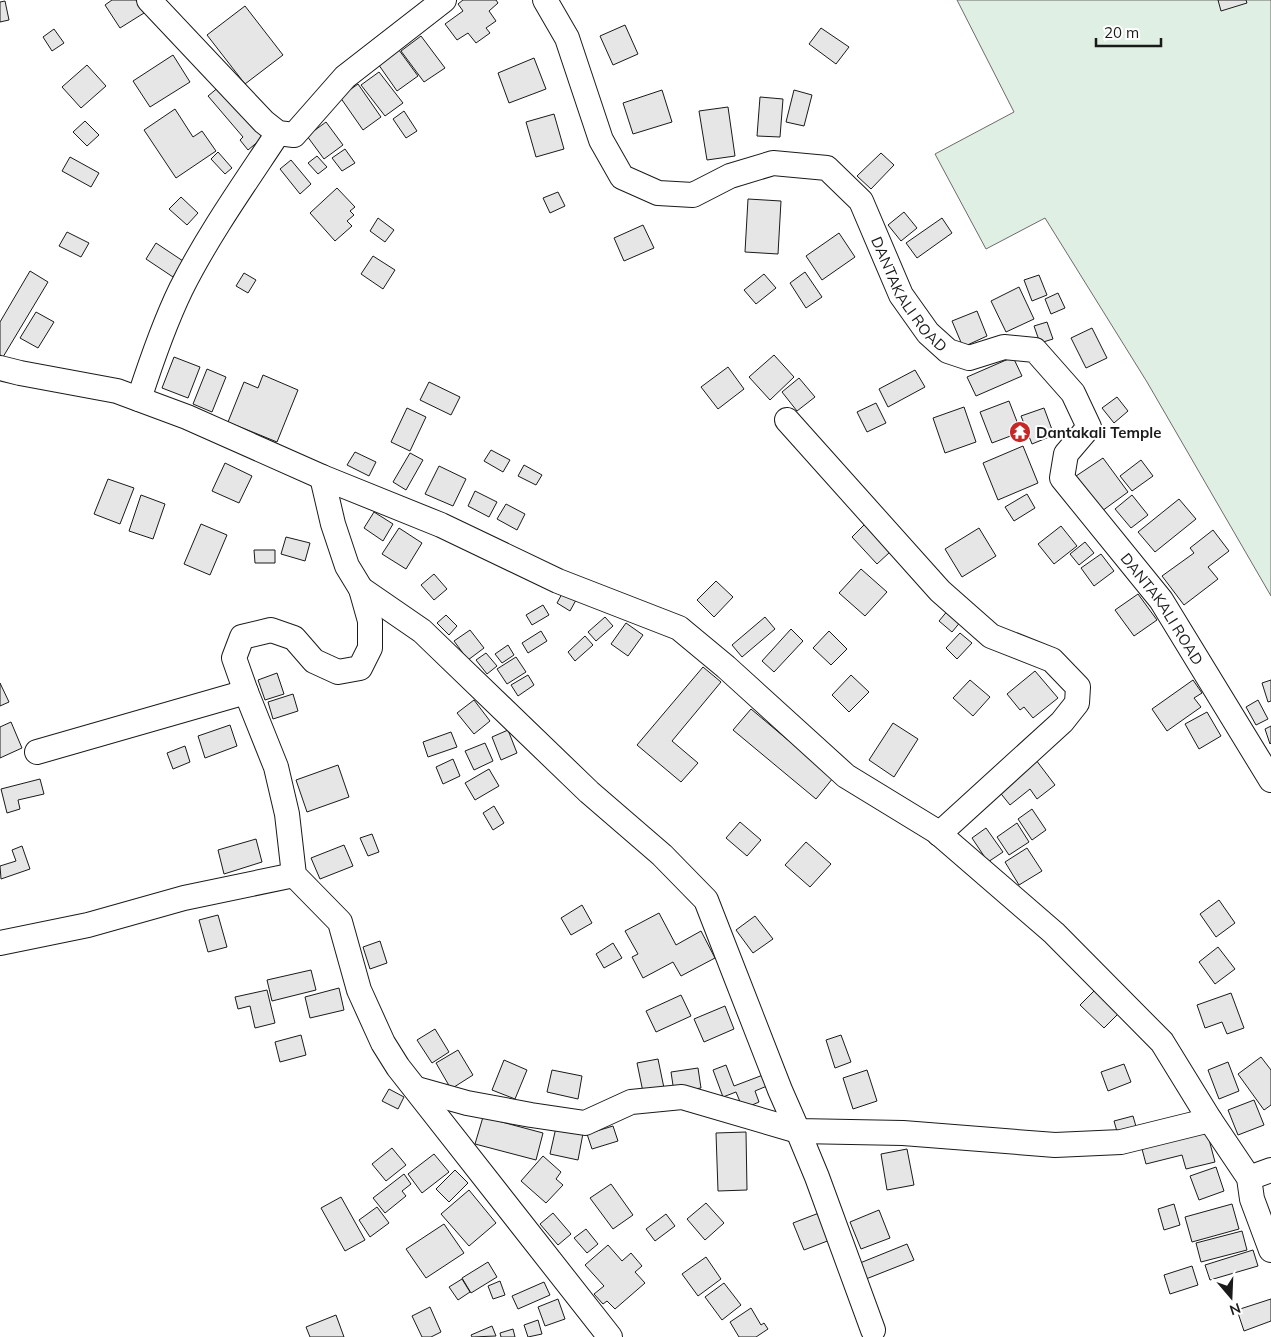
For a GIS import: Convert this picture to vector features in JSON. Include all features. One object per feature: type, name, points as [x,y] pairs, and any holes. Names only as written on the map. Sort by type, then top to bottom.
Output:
[{"type":"street","points":[[150,0],[264,122],[278,133],[294,134],[345,77],[444,0]]},
{"type":"street","name":"DANTAKALI ROAD","points":[[545,0],[567,38],[601,140],[622,177],[658,193],[693,195],[730,176],[773,163],[827,168],[861,201],[900,295],[928,333],[948,351],[969,358],[1004,347],[1035,350],[1072,393],[1089,427],[1066,454],[1062,478],[1161,600],[1271,780]]},
{"type":"street","points":[[139,399],[156,347],[181,288],[214,231],[278,133]]},
{"type":"street","points":[[0,368],[117,391],[187,417],[322,477],[441,525],[558,581],[679,628],[726,667],[846,776],[940,834],[1054,933],[1162,1042],[1210,1120],[1249,1178],[1252,1199],[1271,1250]]},
{"type":"street","points":[[787,420],[940,591],[991,636],[1052,660],[1078,686],[1077,703],[1062,722],[940,834]]},
{"type":"street","points":[[322,477],[347,566],[361,589],[370,621],[370,648],[360,668],[338,672],[314,661],[294,638],[271,630],[242,638],[234,658],[276,767],[287,814],[294,875],[340,922],[359,990],[383,1043],[398,1067],[610,1337]]},
{"type":"street","points":[[361,589],[422,631],[562,767],[662,855],[706,900],[776,1082],[798,1130],[873,1330]]},
{"type":"street","points":[[37,752],[246,692]]},
{"type":"street","points":[[0,943],[88,924],[184,898],[294,875]]},
{"type":"street","points":[[417,1089],[467,1103],[585,1123],[631,1102],[682,1097],[798,1130],[903,1133],[1055,1145],[1121,1142],[1210,1120]]},
{"type":"street","points":[[1249,1178],[1271,1170]]},
{"type":"green space","points":[[957,0],[1271,0],[1271,596],[1147,382],[1045,218],[986,249],[935,154],[1014,112]]},
{"type":"building","points":[[112,0],[136,0],[144,13],[120,28],[105,5]]},
{"type":"building","points":[[463,0],[496,0],[498,3],[489,11],[496,21],[486,28],[490,33],[476,43],[468,33],[457,40],[445,24],[463,11],[458,4]]},
{"type":"building","points":[[1218,0],[1246,0],[1247,3],[1221,11]]},
{"type":"building","points":[[5,1],[9,20],[0,22],[0,2]]},
{"type":"building","points":[[245,6],[283,55],[245,84],[207,35]]},
{"type":"building","points":[[625,25],[638,54],[613,65],[600,36]]},
{"type":"building","points":[[821,28],[849,47],[836,64],[809,44]]},
{"type":"building","points":[[54,29],[64,43],[52,51],[43,37]]},
{"type":"building","points":[[421,36],[445,68],[424,82],[401,51]]},
{"type":"building","points":[[396,46],[418,76],[397,91],[376,61]]},
{"type":"building","points":[[173,55],[190,82],[150,107],[133,81]]},
{"type":"building","points":[[534,58],[546,89],[509,103],[498,73]]},
{"type":"building","points":[[87,65],[106,86],[81,108],[62,87]]},
{"type":"building","points":[[379,72],[403,103],[385,116],[361,85]]},
{"type":"building","points":[[358,84],[381,117],[363,130],[340,97]]},
{"type":"building","points":[[220,86],[266,135],[248,150],[240,140],[243,137],[208,96]]},
{"type":"building","points":[[662,90],[672,122],[633,134],[623,103]]},
{"type":"building","points":[[794,90],[812,95],[804,126],[786,122]]},
{"type":"building","points":[[760,97],[783,99],[780,137],[757,136]]},
{"type":"building","points":[[728,107],[735,156],[707,160],[699,111]]},
{"type":"building","points":[[175,109],[193,137],[202,131],[216,151],[176,178],[144,130]]},
{"type":"building","points":[[404,111],[417,131],[406,138],[393,119]]},
{"type":"building","points":[[554,114],[564,149],[536,157],[526,122]]},
{"type":"building","points":[[85,121],[99,135],[87,146],[73,132]]},
{"type":"building","points":[[326,122],[343,145],[324,159],[307,136]]},
{"type":"building","points":[[345,149],[355,163],[342,171],[332,158]]},
{"type":"building","points":[[218,152],[232,168],[225,174],[211,159]]},
{"type":"building","points":[[881,153],[894,165],[871,189],[857,176]]},
{"type":"building","points":[[317,156],[327,167],[318,174],[308,163]]},
{"type":"building","points":[[70,157],[99,173],[91,187],[62,171]]},
{"type":"building","points":[[291,160],[311,184],[300,194],[280,169]]},
{"type":"building","points":[[337,188],[355,207],[350,211],[354,215],[347,221],[352,226],[335,241],[310,213]]},
{"type":"building","points":[[558,192],[565,206],[550,213],[543,198]]},
{"type":"building","points":[[181,197],[198,213],[187,225],[169,209]]},
{"type":"building","points":[[748,199],[781,201],[778,254],[745,252]]},
{"type":"building","points":[[904,212],[917,228],[901,241],[888,225]]},
{"type":"building","points":[[378,218],[394,230],[385,242],[370,231]]},
{"type":"building","points":[[942,218],[952,233],[917,258],[906,243]]},
{"type":"building","points":[[643,225],[654,248],[624,261],[614,238]]},
{"type":"building","points":[[67,232],[89,243],[81,257],[59,246]]},
{"type":"building","points":[[839,233],[855,257],[822,280],[806,256]]},
{"type":"building","points":[[156,243],[183,261],[173,277],[146,259]]},
{"type":"building","points":[[373,256],[395,270],[383,289],[361,274]]},
{"type":"building","points":[[30,271],[48,282],[3,357],[0,355],[0,322]]},
{"type":"building","points":[[805,272],[822,297],[806,308],[790,283]]},
{"type":"building","points":[[244,273],[256,280],[248,293],[236,286]]},
{"type":"building","points":[[764,274],[776,288],[756,304],[744,290]]},
{"type":"building","points":[[1039,275],[1047,295],[1032,301],[1024,280]]},
{"type":"building","points":[[1019,287],[1034,319],[1006,332],[991,301]]},
{"type":"building","points":[[1058,293],[1065,308],[1051,314],[1045,299]]},
{"type":"building","points":[[977,311],[987,336],[963,347],[952,321]]},
{"type":"building","points":[[36,312],[54,322],[38,348],[20,338]]},
{"type":"building","points":[[1047,322],[1053,339],[1040,343],[1034,326]]},
{"type":"building","points":[[1092,328],[1107,358],[1086,368],[1071,338]]},
{"type":"building","points":[[774,355],[794,377],[770,400],[749,377]]},
{"type":"building","points":[[174,357],[200,367],[188,398],[162,388]]},
{"type":"building","points":[[1013,357],[1022,376],[976,396],[967,377]]},
{"type":"building","points":[[728,367],[744,389],[718,409],[701,387]]},
{"type":"building","points":[[207,369],[226,377],[212,412],[193,404]]},
{"type":"building","points":[[915,370],[925,387],[888,407],[879,389]]},
{"type":"building","points":[[263,375],[298,390],[277,442],[228,422],[244,382],[258,388]]},
{"type":"building","points":[[799,378],[815,397],[797,411],[782,392]]},
{"type":"building","points":[[429,382],[460,397],[451,415],[420,400]]},
{"type":"building","points":[[1117,397],[1128,411],[1114,423],[1102,408]]},
{"type":"building","points":[[1009,401],[1021,432],[992,443],[980,412]]},
{"type":"building","points":[[876,403],[886,423],[867,432],[857,412]]},
{"type":"building","points":[[964,407],[976,442],[945,453],[933,418]]},
{"type":"building","points":[[407,408],[426,417],[410,451],[391,442]]},
{"type":"building","points":[[1044,408],[1054,435],[1032,444],[1021,416]]},
{"type":"building","points":[[1023,446],[1038,483],[998,500],[983,463]]},
{"type":"building","points":[[491,450],[510,460],[503,472],[484,461]]},
{"type":"building","points":[[355,452],[376,462],[369,476],[347,465]]},
{"type":"building","points":[[410,453],[423,460],[406,490],[393,482]]},
{"type":"building","points":[[1103,458],[1128,492],[1102,511],[1076,476]]},
{"type":"building","points":[[1141,460],[1153,476],[1132,491],[1120,476]]},
{"type":"building","points":[[225,463],[252,476],[239,503],[212,491]]},
{"type":"building","points":[[524,465],[542,475],[536,485],[518,476]]},
{"type":"building","points":[[439,466],[466,479],[453,506],[425,494]]},
{"type":"building","points":[[108,479],[134,488],[120,524],[94,514]]},
{"type":"building","points":[[475,491],[497,502],[489,517],[468,506]]},
{"type":"building","points":[[1027,494],[1035,508],[1014,521],[1005,507]]},
{"type":"building","points":[[141,495],[165,504],[153,539],[129,531]]},
{"type":"building","points":[[1132,495],[1148,515],[1131,528],[1115,509]]},
{"type":"building","points":[[1179,499],[1196,519],[1155,552],[1138,532]]},
{"type":"building","points":[[506,504],[525,514],[517,530],[497,519]]},
{"type":"building","points":[[374,512],[393,524],[383,541],[364,528]]},
{"type":"building","points":[[201,524],[227,535],[210,575],[184,564]]},
{"type":"building","points":[[865,524],[890,552],[877,564],[852,537]]},
{"type":"building","points":[[1061,526],[1077,546],[1054,564],[1038,544]]},
{"type":"building","points":[[399,528],[422,543],[406,569],[382,554]]},
{"type":"building","points":[[979,528],[996,556],[962,577],[945,549]]},
{"type":"building","points":[[1213,530],[1229,551],[1208,567],[1218,579],[1184,605],[1162,576],[1194,553],[1190,548]]},
{"type":"building","points":[[286,537],[310,543],[305,561],[281,554]]},
{"type":"building","points":[[1085,542],[1094,553],[1079,565],[1070,554]]},
{"type":"building","points":[[254,550],[275,550],[275,563],[255,563]]},
{"type":"building","points":[[1101,554],[1114,571],[1094,586],[1081,568]]},
{"type":"building","points":[[861,569],[887,592],[865,616],[839,593]]},
{"type":"building","points":[[434,574],[447,589],[434,600],[421,585]]},
{"type":"building","points":[[716,581],[733,597],[714,617],[697,600]]},
{"type":"building","points":[[563,592],[576,600],[570,611],[557,603]]},
{"type":"building","points":[[1138,594],[1157,620],[1134,636],[1115,610]]},
{"type":"building","points":[[543,605],[549,615],[532,625],[526,615]]},
{"type":"building","points":[[949,609],[962,620],[952,632],[939,621]]},
{"type":"building","points":[[446,615],[457,626],[449,635],[437,623]]},
{"type":"building","points":[[605,617],[613,626],[596,641],[588,632]]},
{"type":"building","points":[[765,617],[775,629],[742,657],[732,645]]},
{"type":"building","points":[[626,623],[643,635],[628,656],[611,644]]},
{"type":"building","points":[[791,629],[803,641],[774,672],[762,661]]},
{"type":"building","points":[[470,630],[484,648],[468,660],[454,641]]},
{"type":"building","points":[[541,631],[547,641],[528,653],[522,643]]},
{"type":"building","points":[[829,631],[847,649],[831,665],[813,648]]},
{"type":"building","points":[[960,633],[972,643],[957,659],[946,648]]},
{"type":"building","points":[[585,636],[593,645],[575,661],[568,652]]},
{"type":"building","points":[[508,645],[514,655],[502,663],[495,654]]},
{"type":"building","points":[[486,653],[497,666],[487,674],[476,660]]},
{"type":"building","points":[[516,657],[526,672],[507,684],[497,669]]},
{"type":"building","points":[[703,667],[721,682],[672,741],[698,763],[681,782],[637,745]]},
{"type":"building","points":[[1035,671],[1058,698],[1033,718],[1024,707],[1020,710],[1007,694]]},
{"type":"building","points":[[277,673],[284,694],[265,700],[258,680]]},
{"type":"building","points":[[528,675],[534,685],[518,696],[511,685]]},
{"type":"building","points":[[851,675],[869,692],[849,712],[832,695]]},
{"type":"building","points":[[970,680],[990,697],[973,716],[953,698]]},
{"type":"building","points":[[1193,680],[1202,693],[1194,698],[1201,707],[1167,731],[1152,709]]},
{"type":"building","points":[[1271,680],[1271,701],[1268,702],[1262,683]]},
{"type":"building","points":[[0,683],[9,702],[0,706]]},
{"type":"building","points":[[293,694],[298,711],[273,719],[268,702]]},
{"type":"building","points":[[474,700],[490,721],[474,734],[457,713]]},
{"type":"building","points":[[1258,700],[1268,719],[1256,725],[1246,707]]},
{"type":"building","points":[[751,709],[833,778],[816,799],[733,730]]},
{"type":"building","points":[[1207,712],[1221,736],[1199,749],[1185,724]]},
{"type":"building","points":[[11,722],[22,748],[0,758],[0,727]]},
{"type":"building","points":[[893,723],[918,739],[894,777],[869,760]]},
{"type":"building","points":[[230,725],[237,746],[205,758],[198,736]]},
{"type":"building","points":[[1271,726],[1271,743],[1270,744],[1265,729]]},
{"type":"building","points":[[508,730],[517,753],[501,760],[492,737]]},
{"type":"building","points":[[451,732],[457,747],[428,757],[423,742]]},
{"type":"building","points":[[485,743],[493,761],[474,770],[465,751]]},
{"type":"building","points":[[185,746],[190,762],[173,769],[167,753]]},
{"type":"building","points":[[453,759],[460,776],[443,784],[436,767]]},
{"type":"building","points":[[1036,760],[1055,785],[1037,799],[1030,789],[1010,805],[998,790]]},
{"type":"building","points":[[338,765],[349,797],[307,812],[296,780]]},
{"type":"building","points":[[489,769],[499,786],[475,800],[465,783]]},
{"type":"building","points":[[40,779],[44,794],[18,800],[20,809],[7,813],[1,789]]},
{"type":"building","points":[[494,806],[504,823],[493,830],[483,813]]},
{"type":"building","points":[[1032,809],[1046,830],[1032,840],[1018,819]]},
{"type":"building","points":[[740,822],[761,840],[747,856],[726,838]]},
{"type":"building","points":[[1017,823],[1029,842],[1009,855],[997,837]]},
{"type":"building","points":[[986,828],[1003,852],[988,862],[972,838]]},
{"type":"building","points":[[372,834],[379,852],[368,856],[360,838]]},
{"type":"building","points":[[256,839],[262,862],[224,874],[218,850]]},
{"type":"building","points":[[806,842],[831,864],[810,887],[785,865]]},
{"type":"building","points":[[344,845],[353,866],[320,879],[311,858]]},
{"type":"building","points":[[22,846],[30,869],[1,879],[0,866],[16,861],[12,850]]},
{"type":"building","points":[[1027,848],[1042,871],[1019,885],[1005,862]]},
{"type":"building","points":[[1219,900],[1235,923],[1216,937],[1200,914]]},
{"type":"building","points":[[582,905],[592,923],[571,935],[561,918]]},
{"type":"building","points":[[659,913],[676,945],[701,931],[715,958],[681,976],[673,962],[643,978],[632,957],[638,954],[625,931]]},
{"type":"building","points":[[218,915],[227,947],[208,952],[199,920]]},
{"type":"building","points":[[755,916],[773,939],[753,953],[736,930]]},
{"type":"building","points":[[380,941],[387,963],[370,969],[363,947]]},
{"type":"building","points":[[613,943],[622,958],[604,968],[596,954]]},
{"type":"building","points":[[1218,947],[1235,969],[1215,984],[1199,962]]},
{"type":"building","points":[[311,970],[316,990],[272,1001],[267,980]]},
{"type":"building","points":[[1098,987],[1122,1010],[1104,1028],[1080,1005]]},
{"type":"building","points":[[339,988],[344,1010],[310,1018],[305,997]]},
{"type":"building","points":[[267,990],[275,1023],[255,1028],[250,1006],[238,1009],[235,997]]},
{"type":"building","points":[[1231,993],[1244,1028],[1227,1034],[1222,1022],[1205,1028],[1197,1005]]},
{"type":"building","points":[[681,995],[691,1016],[656,1032],[646,1011]]},
{"type":"building","points":[[725,1006],[734,1029],[704,1042],[694,1019]]},
{"type":"building","points":[[435,1029],[449,1052],[432,1063],[417,1040]]},
{"type":"building","points":[[301,1035],[306,1055],[280,1062],[275,1042]]},
{"type":"building","points":[[841,1035],[851,1062],[835,1068],[826,1040]]},
{"type":"building","points":[[458,1050],[473,1075],[451,1089],[436,1063]]},
{"type":"building","points":[[1261,1057],[1271,1070],[1271,1105],[1264,1110],[1238,1074]]},
{"type":"building","points":[[658,1059],[664,1088],[643,1092],[637,1063]]},
{"type":"building","points":[[504,1060],[527,1070],[515,1099],[492,1090]]},
{"type":"building","points":[[1228,1062],[1239,1091],[1219,1099],[1208,1070]]},
{"type":"building","points":[[1124,1064],[1131,1082],[1108,1091],[1101,1072]]},
{"type":"building","points":[[726,1065],[734,1086],[763,1075],[767,1086],[755,1091],[759,1102],[743,1109],[736,1092],[723,1097],[713,1070]]},
{"type":"building","points":[[698,1068],[701,1088],[674,1092],[671,1072]]},
{"type":"building","points":[[552,1070],[582,1076],[578,1099],[547,1092]]},
{"type":"building","points":[[867,1070],[877,1101],[853,1109],[843,1078]]},
{"type":"building","points":[[389,1089],[404,1097],[398,1109],[382,1101]]},
{"type":"building","points":[[1254,1100],[1264,1125],[1238,1135],[1228,1110]]},
{"type":"building","points":[[1133,1116],[1137,1130],[1118,1135],[1114,1121]]},
{"type":"building","points":[[483,1117],[543,1133],[536,1160],[475,1144]]},
{"type":"building","points":[[557,1123],[584,1128],[578,1160],[550,1154]]},
{"type":"building","points":[[613,1126],[618,1141],[592,1149],[587,1134]]},
{"type":"building","points":[[746,1132],[747,1190],[718,1191],[716,1133]]},
{"type":"building","points":[[1207,1132],[1215,1162],[1186,1169],[1182,1155],[1146,1164],[1142,1149]]},
{"type":"building","points":[[392,1148],[406,1165],[386,1181],[372,1164]]},
{"type":"building","points":[[907,1149],[914,1185],[887,1190],[881,1154]]},
{"type":"building","points":[[434,1154],[449,1172],[422,1193],[408,1174]]},
{"type":"building","points":[[543,1156],[561,1172],[556,1179],[563,1185],[546,1203],[521,1181]]},
{"type":"building","points":[[1216,1167],[1224,1191],[1199,1200],[1190,1176]]},
{"type":"building","points":[[455,1170],[468,1183],[449,1202],[436,1189]]},
{"type":"building","points":[[404,1174],[411,1184],[402,1191],[406,1196],[385,1213],[373,1198]]},
{"type":"building","points":[[611,1184],[633,1215],[613,1229],[590,1198]]},
{"type":"building","points":[[469,1190],[496,1223],[469,1246],[441,1214]]},
{"type":"building","points":[[341,1197],[365,1240],[345,1251],[321,1208]]},
{"type":"building","points":[[706,1203],[724,1223],[705,1240],[687,1219]]},
{"type":"building","points":[[1174,1204],[1180,1225],[1164,1230],[1158,1209]]},
{"type":"building","points":[[1232,1204],[1239,1229],[1192,1242],[1185,1217]]},
{"type":"building","points":[[377,1207],[389,1223],[370,1237],[359,1220]]},
{"type":"building","points":[[879,1210],[890,1238],[861,1249],[850,1222]]},
{"type":"building","points":[[553,1213],[571,1234],[558,1245],[540,1224]]},
{"type":"building","points":[[819,1213],[830,1240],[804,1250],[793,1223]]},
{"type":"building","points":[[666,1214],[675,1226],[655,1241],[646,1229]]},
{"type":"building","points":[[444,1224],[464,1253],[426,1278],[406,1249]]},
{"type":"building","points":[[586,1229],[598,1244],[587,1253],[574,1238]]},
{"type":"building","points":[[1242,1231],[1247,1250],[1201,1262],[1196,1243]]},
{"type":"building","points":[[907,1244],[914,1260],[866,1279],[860,1263]]},
{"type":"building","points":[[608,1245],[622,1261],[631,1253],[642,1266],[635,1272],[645,1283],[615,1309],[607,1301],[603,1304],[594,1294],[604,1286],[585,1265]]},
{"type":"building","points":[[1253,1250],[1258,1266],[1210,1280],[1205,1265]]},
{"type":"building","points":[[706,1257],[721,1279],[698,1296],[682,1274]]},
{"type":"building","points":[[488,1262],[497,1277],[471,1293],[462,1278]]},
{"type":"building","points":[[1192,1266],[1198,1285],[1170,1294],[1164,1275]]},
{"type":"building","points":[[462,1279],[470,1292],[458,1300],[449,1287]]},
{"type":"building","points":[[500,1281],[505,1295],[493,1299],[488,1286]]},
{"type":"building","points":[[544,1282],[550,1295],[518,1309],[512,1296]]},
{"type":"building","points":[[724,1283],[741,1305],[722,1320],[705,1297]]},
{"type":"building","points":[[558,1299],[565,1319],[545,1326],[538,1307]]},
{"type":"building","points":[[1271,1299],[1271,1321],[1244,1331],[1237,1310]]},
{"type":"building","points":[[430,1307],[441,1332],[431,1337],[422,1337],[412,1316]]},
{"type":"building","points":[[751,1308],[761,1325],[764,1323],[768,1329],[756,1337],[739,1337],[730,1322]]},
{"type":"building","points":[[336,1315],[344,1337],[310,1337],[306,1327]]},
{"type":"building","points":[[538,1320],[542,1334],[528,1337],[524,1325]]},
{"type":"building","points":[[492,1326],[496,1336],[472,1337],[471,1335]]},
{"type":"building","points":[[513,1329],[515,1337],[501,1337],[500,1333]]},
{"type":"place","name":"Dantakali Temple","points":[[1020,432]]}]
